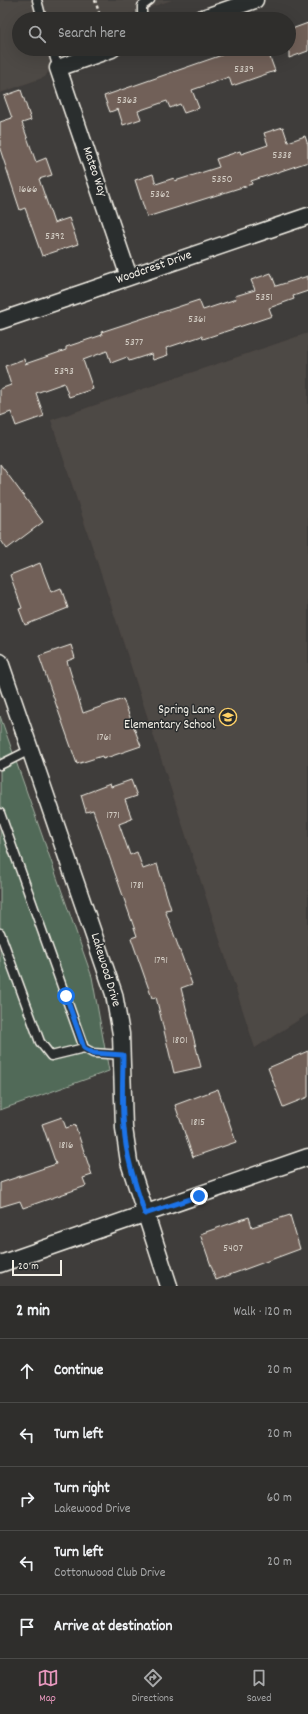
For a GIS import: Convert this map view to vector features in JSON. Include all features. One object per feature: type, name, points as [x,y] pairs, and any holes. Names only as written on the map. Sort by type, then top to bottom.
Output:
[{"type":"street","points":[[220,12],[255,0]]},
{"type":"street","points":[[58,68],[92,56]]},
{"type":"street","name":"Mateo Way","points":[[58,68],[130,277]]},
{"type":"street","name":"Woodcrest Drive","points":[[0,321],[308,216]]},
{"type":"street","name":"Lakewood Drive","points":[[0,662],[112,987],[118,1014],[123,1055],[124,1128],[126,1145],[133,1179],[169,1286]]},
{"type":"street","points":[[0,1264],[308,1157]]},
{"type":"lane","points":[[37,0],[40,12]]},
{"type":"lane","points":[[142,12],[142,6],[150,0]]},
{"type":"lane","points":[[54,56],[58,68]]},
{"type":"lane","points":[[0,764],[30,750]]},
{"type":"lane","points":[[0,813],[84,1048],[93,1053],[123,1055]]},
{"type":"lane","points":[[0,933],[40,1042],[51,1056],[84,1048]]},
{"type":"path","points":[[95,0],[99,12]]},
{"type":"shaded area","points":[[0,0],[172,0],[136,12],[12,12],[12,56],[58,56],[45,77],[0,93]]},
{"type":"shaded area","name":"Spring Lane Elementary School","points":[[308,333],[308,1014],[255,1048],[51,420]]},
{"type":"green space","points":[[0,716],[92,977],[109,1071],[0,1110]]},
{"type":"building","points":[[308,23],[308,51],[296,55],[296,27]]},
{"type":"building","points":[[219,56],[270,56],[275,71],[232,86],[229,77],[192,90],[199,108],[184,113],[180,104],[170,108],[167,101],[138,111],[141,119],[123,125],[118,109],[110,112],[104,96]]},
{"type":"building","points":[[21,90],[31,120],[22,123],[36,162],[46,158],[52,175],[39,179],[54,223],[69,218],[78,244],[42,256],[25,208],[20,210],[0,149],[0,122],[12,118],[4,96]]},
{"type":"building","points":[[283,127],[288,142],[305,136],[308,145],[308,162],[251,181],[252,184],[147,217],[135,180],[153,174],[156,184],[174,178],[175,181],[219,167],[216,159],[240,151],[241,154],[268,145],[264,133]]},
{"type":"building","points":[[271,273],[276,286],[308,276],[308,291],[293,296],[294,299],[269,308],[272,316],[203,339],[202,336],[166,348],[168,355],[153,360],[151,354],[129,361],[127,357],[111,363],[107,351],[83,360],[93,389],[69,397],[64,383],[36,393],[44,416],[16,426],[11,412],[0,416],[0,389],[11,385],[5,366],[24,359],[25,364],[66,350],[66,347],[102,335],[101,332],[199,300],[203,310],[236,299],[235,296],[255,290],[251,280]]},
{"type":"building","points":[[0,464],[43,522],[7,549],[0,539]]},
{"type":"building","points":[[40,563],[51,592],[61,588],[68,608],[25,625],[19,609],[22,608],[10,575]]},
{"type":"building","points":[[71,645],[75,658],[67,661],[83,713],[123,699],[141,746],[103,759],[102,756],[77,764],[39,656]]},
{"type":"building","points":[[131,780],[137,796],[125,800],[132,819],[119,824],[130,855],[137,852],[143,869],[157,864],[171,909],[165,910],[192,984],[181,988],[201,1067],[174,1073],[156,997],[152,998],[131,938],[137,936],[93,810],[86,812],[81,795],[110,784],[111,787]]},
{"type":"building","points":[[308,1051],[308,1097],[283,1107],[268,1068]]},
{"type":"building","points":[[218,1089],[236,1142],[193,1157],[175,1105]]},
{"type":"building","points":[[62,1117],[66,1128],[75,1125],[92,1175],[83,1178],[86,1186],[23,1208],[20,1201],[0,1207],[0,1183],[56,1164],[42,1124]]},
{"type":"building","points":[[290,1215],[300,1249],[216,1280],[200,1234],[249,1217],[252,1227]]},
{"type":"place","name":"Spring Lane Elementary School","points":[[228,717]]},
{"type":"route","points":[[66,996],[84,1048],[93,1053],[123,1055],[124,1128],[126,1145],[133,1179],[145,1214],[199,1196]]}]
